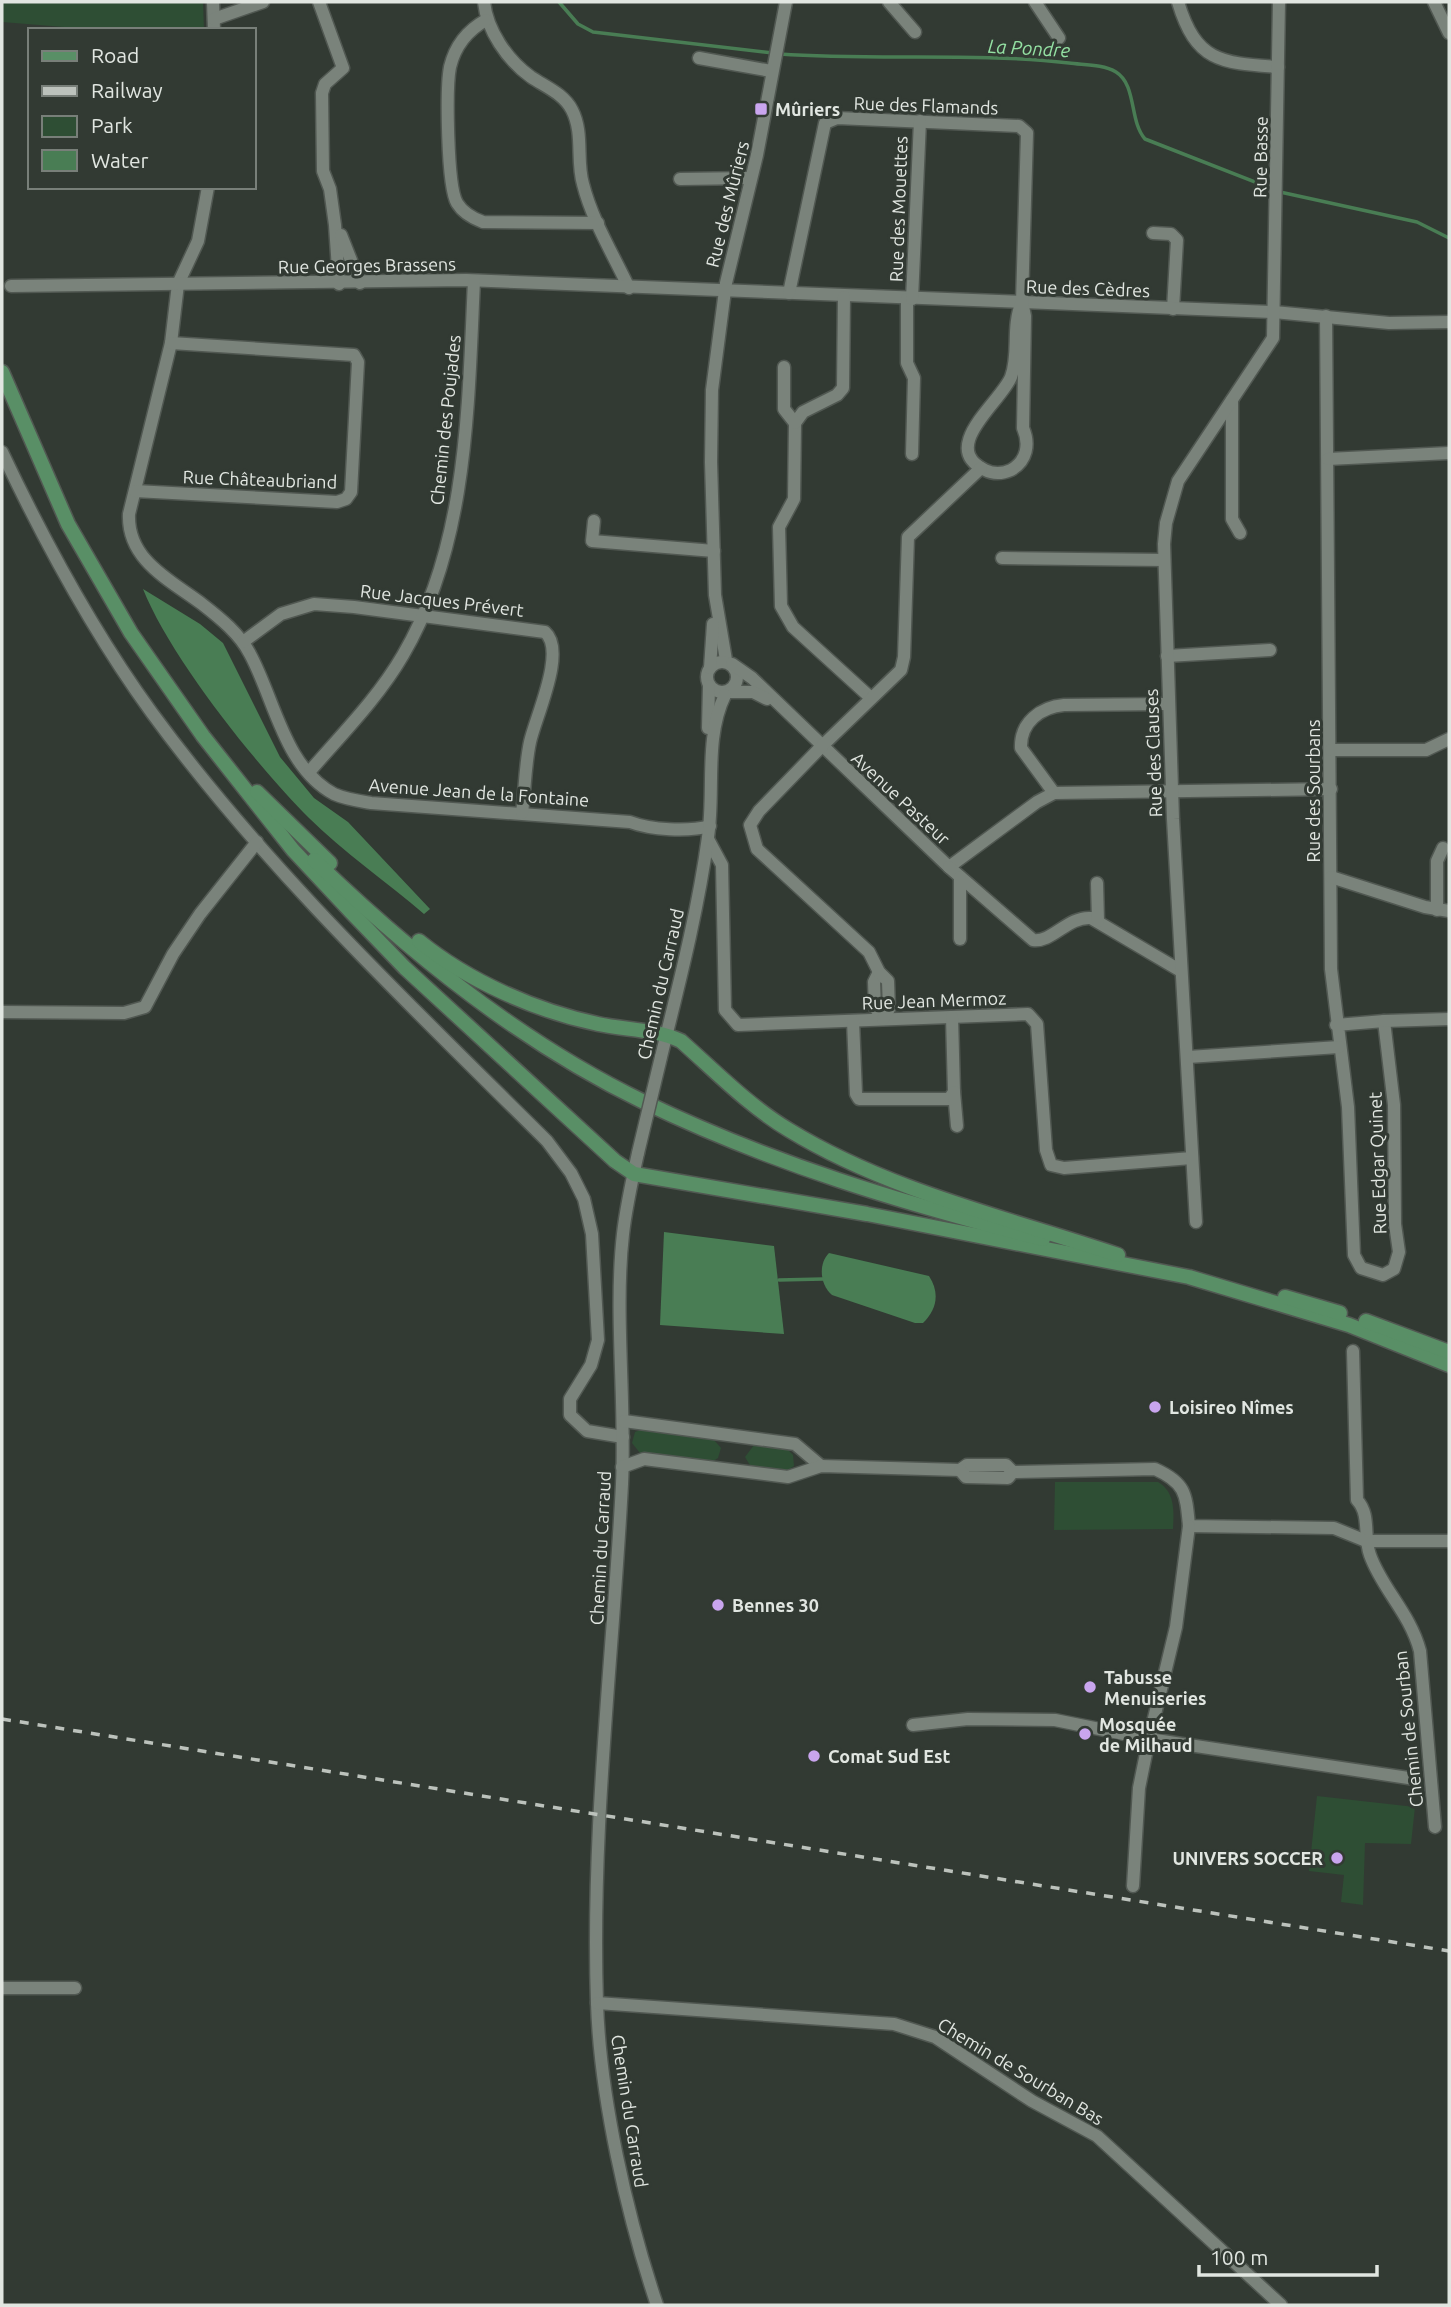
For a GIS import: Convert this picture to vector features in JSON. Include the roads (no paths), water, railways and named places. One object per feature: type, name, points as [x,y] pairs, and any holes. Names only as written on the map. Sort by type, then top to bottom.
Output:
[{"type":"main road","points":[[2,372],[68,524],[131,634],[214,750],[293,850],[405,968],[554,1108],[615,1161],[634,1174],[867,1214],[1170,1272]]},
{"type":"main road","points":[[214,750],[359,892],[430,951],[522,1000],[561,1014],[631,1031],[667,1034],[681,1041],[769,1116],[841,1159],[962,1205],[1170,1272]]},
{"type":"main road","points":[[214,750],[295,841],[390,931],[502,1016],[640,1100],[805,1170],[988,1225],[1202,1280],[1349,1325],[1449,1365]]},
{"type":"main road","points":[[1202,1280],[1233,1283],[1311,1303],[1449,1352]]},
{"type":"street","points":[[213,2],[214,24],[263,2]]},
{"type":"street","points":[[319,2],[343,68],[328,79],[322,93],[323,171],[330,189],[336,231],[339,284]]},
{"type":"street","points":[[484,2],[486,20],[519,66],[572,109],[577,123],[582,181],[598,223],[629,288]]},
{"type":"street","name":"Rue des Mûriers","points":[[724,290],[762,129],[786,2]]},
{"type":"street","points":[[889,2],[915,32]]},
{"type":"street","points":[[1035,2],[1059,38]]},
{"type":"street","points":[[1178,2],[1191,37],[1210,54],[1235,64],[1278,67]]},
{"type":"street","name":"Rue Basse","points":[[1274,312],[1279,2]]},
{"type":"street","points":[[1434,2],[1449,33]]},
{"type":"street","points":[[486,20],[464,37],[450,67],[451,158],[457,202],[471,217],[483,222],[521,225],[598,223]]},
{"type":"street","points":[[699,58],[772,69]]},
{"type":"street","name":"Rue des Flamands","points":[[789,293],[825,123],[837,118],[920,121],[1019,126],[1026,131],[1022,302]]},
{"type":"street","name":"Rue des Mouettes","points":[[912,454],[914,377],[907,363],[920,121]]},
{"type":"street","points":[[680,179],[750,178]]},
{"type":"street","name":"Avenue Jean de la Fontaine","points":[[208,189],[198,241],[178,285],[171,343],[128,525],[132,541],[141,556],[205,606],[243,642],[282,731],[310,772],[336,794],[360,801],[630,822],[640,826],[709,833]]},
{"type":"street","points":[[336,231],[360,284]]},
{"type":"street","points":[[1153,233],[1171,234],[1177,240],[1173,309]]},
{"type":"street","name":"Rue Georges Brassens","points":[[11,286],[474,281],[724,290]]},
{"type":"street","name":"Chemin des Poujades","points":[[310,772],[392,674],[422,615],[442,564],[459,481],[470,374],[474,281]]},
{"type":"street","name":"Rue des Cèdres","points":[[724,290],[844,297],[1274,312],[1390,323],[1449,322]]},
{"type":"street","name":"Chemin du Carraud","points":[[711,794],[709,686],[715,595],[711,406],[724,290]]},
{"type":"street","points":[[844,297],[843,388],[837,395],[803,412],[795,423],[794,499],[779,527],[782,610],[793,628],[871,698]]},
{"type":"street","points":[[1022,302],[1025,316],[1023,428],[1027,445],[1021,462],[1006,472],[998,473],[981,468],[968,448],[968,435],[974,424],[984,417],[1010,378],[1015,317],[1022,302]]},
{"type":"street","name":"Rue des Clauses","points":[[1196,1222],[1168,704],[1164,560],[1166,523],[1178,481],[1271,343],[1274,312]]},
{"type":"street","name":"Rue des Sourbans","points":[[1326,316],[1331,959],[1336,1025],[1348,1115],[1351,1219],[1357,1265]]},
{"type":"street","name":"Rue Châteaubriand","points":[[135,491],[337,502],[345,499],[351,492],[358,362],[354,355],[171,343]]},
{"type":"street","points":[[784,367],[784,408],[795,423]]},
{"type":"street","points":[[1232,400],[1233,519],[1240,533]]},
{"type":"street","points":[[2,452],[71,587],[102,639],[168,733],[257,842],[347,942],[547,1141],[571,1173],[590,1218],[599,1332],[595,1358],[570,1398],[570,1415],[587,1431],[624,1437]]},
{"type":"street","points":[[1328,459],[1449,453]]},
{"type":"street","points":[[883,1018],[889,1009],[888,981],[877,969],[865,947],[757,849],[750,825],[759,811],[821,747],[896,676],[903,664],[908,537],[981,468]]},
{"type":"street","points":[[594,520],[592,541],[714,551]]},
{"type":"street","points":[[1002,558],[1164,560]]},
{"type":"street","name":"Chemin du Carraud","points":[[657,2305],[638,2250],[617,2154],[597,2003],[598,1835],[624,1437],[621,1272],[623,1233],[638,1153],[667,1034],[709,833],[716,717],[736,679],[729,662],[715,595]]},
{"type":"street","name":"Rue Jacques Prévert","points":[[243,642],[281,614],[314,604],[535,628],[548,635],[551,645],[549,679],[529,743],[522,813]]},
{"type":"street","points":[[1167,656],[1270,650]]},
{"type":"street","points":[[710,669],[714,662],[729,662]]},
{"type":"street","name":"Avenue Pasteur","points":[[729,662],[743,670],[948,867],[1054,793]]},
{"type":"street","points":[[709,686],[719,695],[727,693]]},
{"type":"street","name":"Avenue Pasteur","points":[[727,693],[753,692],[779,706]]},
{"type":"street","points":[[1168,704],[1051,706],[1037,713],[1023,736],[1021,748],[1054,793],[1331,789]]},
{"type":"street","points":[[1331,750],[1426,750],[1449,739]]},
{"type":"street","name":"Rue Jean Mermoz","points":[[709,833],[722,865],[724,1000],[729,1018],[743,1026],[883,1018],[1028,1014],[1036,1020],[1046,1150],[1049,1161],[1055,1167],[1192,1158]]},
{"type":"street","points":[[2,1012],[124,1013],[145,1007],[173,954],[200,914],[257,842]]},
{"type":"street","points":[[1331,877],[1443,911],[1437,861],[1443,848]]},
{"type":"street","points":[[948,867],[1035,941],[1078,919],[1098,921],[1181,971]]},
{"type":"street","points":[[960,877],[960,939]]},
{"type":"street","points":[[1097,883],[1098,921]]},
{"type":"street","points":[[952,1017],[957,1126]]},
{"type":"street","points":[[1336,1025],[1449,1018]]},
{"type":"street","points":[[853,1021],[856,1094],[859,1100],[948,1099],[954,1092]]},
{"type":"street","name":"Rue Edgar Quinet","points":[[1357,1265],[1373,1274],[1384,1275],[1394,1269],[1399,1258],[1395,1224],[1394,1105],[1384,1021]]},
{"type":"street","points":[[1188,1057],[1339,1047]]},
{"type":"street","name":"Chemin de Sourban","points":[[1353,1351],[1357,1500],[1365,1509],[1366,1541],[1371,1558],[1415,1631],[1420,1651],[1435,1827]]},
{"type":"street","points":[[624,1421],[795,1444],[821,1466]]},
{"type":"street","points":[[622,1467],[643,1459],[788,1477],[821,1466],[960,1470],[967,1465],[1006,1465],[1013,1472],[1155,1469],[1174,1477],[1181,1485],[1189,1526],[1176,1627],[1139,1788],[1133,1886]]},
{"type":"street","points":[[1189,1526],[1334,1528],[1366,1541],[1449,1541]]},
{"type":"street","points":[[913,1725],[968,1719],[1055,1720],[1149,1739],[1415,1779]]},
{"type":"street","points":[[2,1988],[75,1988]]},
{"type":"street","name":"Chemin de Sourban Bas","points":[[597,2003],[894,2024],[920,2030],[954,2049],[1032,2101],[1097,2136],[1281,2305]]},
{"type":"water","points":[[143,589],[200,624],[223,643],[280,757],[314,798],[348,822],[430,909],[424,914],[336,843],[288,796],[240,740],[193,677]]},
{"type":"water","points":[[664,1232],[774,1246],[784,1334],[660,1325]]},
{"type":"water","points":[[829,1253],[929,1276],[936,1295],[931,1312],[923,1323],[915,1323],[832,1295],[825,1286],[822,1274],[823,1263]]},
{"type":"waterway","name":"La Pondre","points":[[559,2],[578,24],[593,32],[773,53]]},
{"type":"waterway","name":"La Pondre","points":[[780,54],[997,58],[1105,68],[1116,72],[1127,85],[1137,123],[1145,139],[1273,189]]},
{"type":"waterway","name":"La Pondre","points":[[1280,192],[1417,222],[1449,238]]},
{"type":"waterway","points":[[779,1280],[823,1279]]},
{"type":"railway","points":[[2,1719],[1449,1951]]},
{"type":"place","name":"Mûriers","points":[[761,109]]},
{"type":"place","name":"Loisireo Nîmes","points":[[1155,1407]]},
{"type":"place","name":"Bennes 30","points":[[718,1605]]},
{"type":"place","name":"Tabusse Menuiseries","points":[[1090,1687]]},
{"type":"place","name":"Mosquée de Milhaud","points":[[1085,1734]]},
{"type":"place","name":"Comat Sud Est","points":[[814,1756]]},
{"type":"place","name":"UNIVERS SOCCER","points":[[1337,1858]]}]
